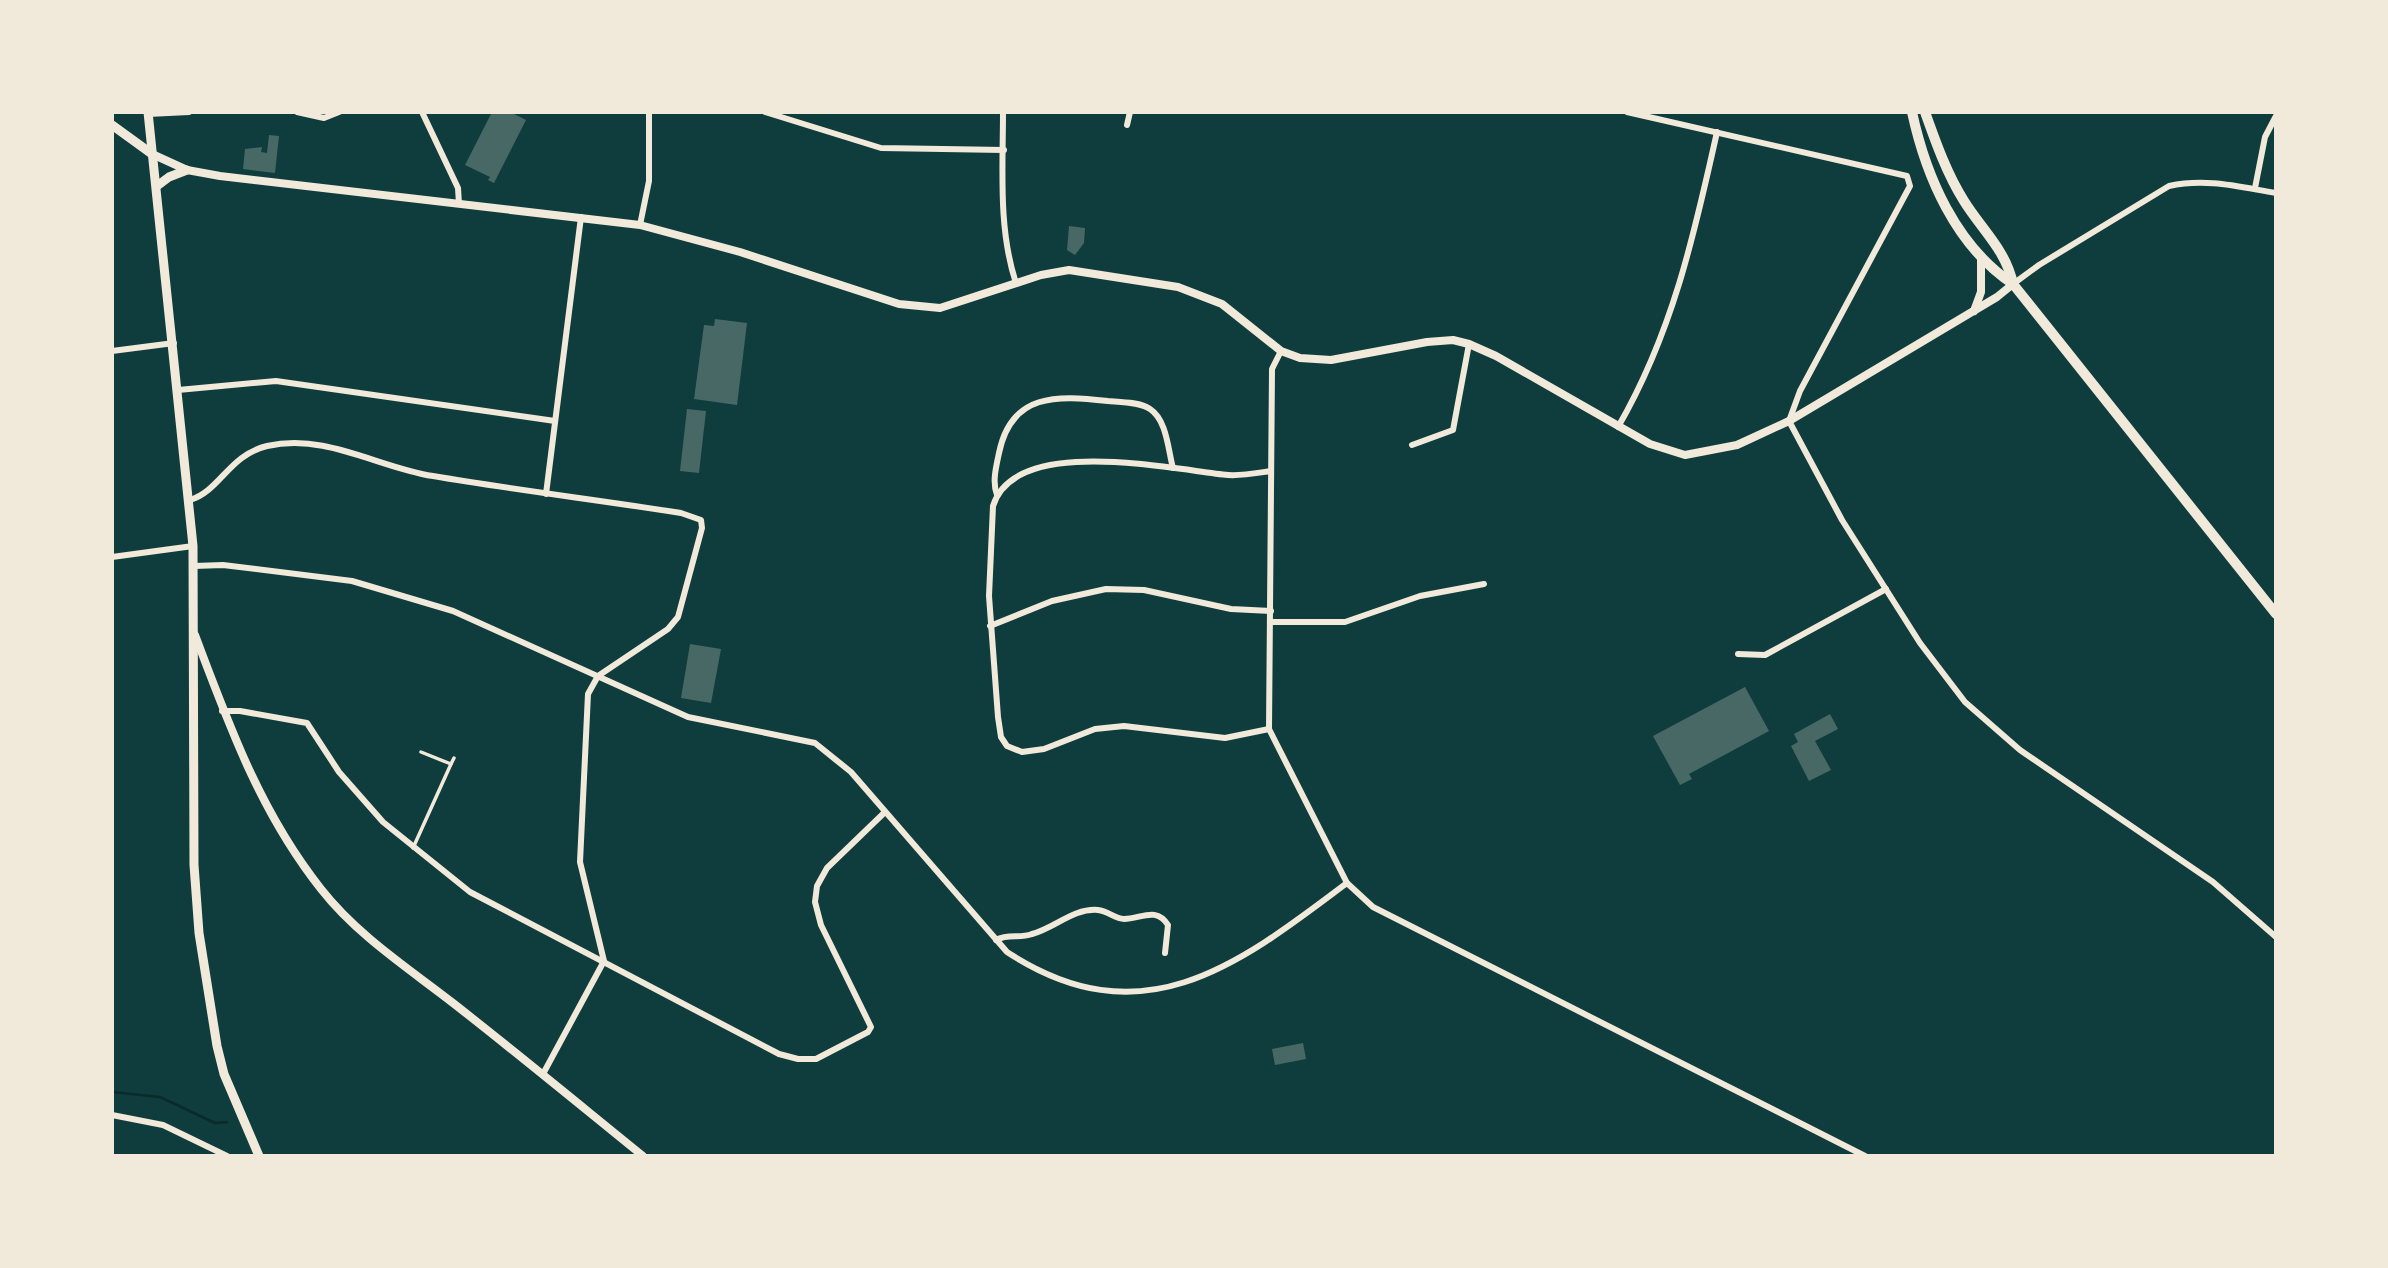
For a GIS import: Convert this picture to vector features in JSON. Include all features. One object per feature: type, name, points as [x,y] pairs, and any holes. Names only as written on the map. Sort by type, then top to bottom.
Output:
[{"type":"main road","points":[[1912,112],[1931,178],[1981,258],[2014,284],[2276,614]]},
{"type":"main road","points":[[1925,112],[1947,169],[1970,210],[2009,263],[2014,284]]},
{"type":"main road","points":[[148,113],[193,546],[194,865],[199,933],[222,1065],[259,1156]]},
{"type":"main road","points":[[112,125],[152,155]]},
{"type":"main road","points":[[157,186],[169,177],[187,170]]},
{"type":"street","points":[[148,113],[189,112]]},
{"type":"street","points":[[297,112],[324,118],[339,112]]},
{"type":"street","points":[[422,112],[458,188],[459,204]]},
{"type":"street","points":[[640,225],[649,181],[649,112]]},
{"type":"street","points":[[765,112],[881,148],[1004,150]]},
{"type":"street","points":[[1003,112],[1007,250],[1016,283]]},
{"type":"street","points":[[1127,125],[1130,112]]},
{"type":"street","points":[[1627,112],[1902,174],[1910,182],[1800,391],[1789,421],[1820,485],[1946,679],[1981,718],[2020,750],[2213,882],[2276,937]]},
{"type":"street","points":[[2255,188],[2265,137],[2276,116]]},
{"type":"street","points":[[1618,427],[1655,359],[1681,281],[1717,132]]},
{"type":"street","points":[[152,155],[187,170],[640,225],[740,252],[900,304],[940,308],[1016,283],[1069,270],[1178,287],[1222,304],[1281,351],[1319,361],[1427,342],[1453,341],[1469,344],[1496,356],[1618,427],[1668,452],[1685,455],[1737,445],[1789,421],[1974,311],[2039,265],[2169,186],[2190,182],[2255,188],[2276,193]]},
{"type":"street","points":[[546,494],[581,217]]},
{"type":"street","points":[[1974,311],[1982,284],[1981,258]]},
{"type":"street","points":[[112,351],[174,343]]},
{"type":"street","points":[[1412,445],[1453,430],[1469,344]]},
{"type":"street","points":[[1281,351],[1272,369],[1269,729],[1347,883],[1373,907],[1865,1156]]},
{"type":"street","points":[[178,390],[276,381],[555,421]]},
{"type":"street","points":[[1173,468],[1161,420],[1150,408],[1093,399],[1048,401],[1018,411],[1007,423],[996,468],[991,533],[990,626],[1002,737],[1015,751],[1032,752],[1095,729],[1124,726],[1225,738],[1269,729]]},
{"type":"street","points":[[190,500],[205,493],[233,463],[247,454],[265,447],[314,443],[344,449],[429,476],[696,517],[701,520],[702,528],[678,617],[668,629],[598,676],[588,694],[580,862],[604,961],[542,1074]]},
{"type":"street","points":[[996,495],[1009,482],[1024,473],[1100,460],[1231,476],[1271,471]]},
{"type":"street","points":[[112,557],[193,546]]},
{"type":"street","points":[[194,566],[223,565],[352,582],[453,611],[688,717],[816,743],[835,756],[996,940],[1032,968],[1080,984],[1129,993],[1161,990],[1207,975],[1270,941],[1347,883]]},
{"type":"street","points":[[1270,622],[1345,622],[1420,596],[1484,584]]},
{"type":"street","points":[[990,626],[1052,601],[1106,589],[1144,590],[1231,609],[1271,611]]},
{"type":"street","points":[[1738,654],[1765,655],[1886,589]]},
{"type":"street","points":[[195,635],[246,766],[284,837],[331,902],[374,942],[643,1156]]},
{"type":"street","points":[[222,710],[252,713],[311,726],[338,772],[383,822],[413,849],[470,892],[760,1046],[798,1059],[816,1059],[868,1032],[870,1022],[821,925],[815,902],[817,886],[827,868],[885,812]]},
{"type":"street","points":[[996,940],[1007,935],[1035,934],[1074,914],[1097,910],[1124,919],[1147,914],[1160,916],[1168,925],[1165,953]]},
{"type":"street","points":[[112,1115],[163,1125],[228,1156]]},
{"type":"lane","points":[[421,752],[451,764]]},
{"type":"lane","points":[[413,849],[454,758]]},
{"type":"building","points":[[492,112],[510,112],[526,120],[494,183],[488,180],[490,177],[465,165]]},
{"type":"building","points":[[269,135],[279,136],[275,173],[243,169],[245,149],[262,147],[261,152],[267,153]]},
{"type":"building","points":[[1069,226],[1085,228],[1084,243],[1075,255],[1067,250]]},
{"type":"building","points":[[715,319],[747,323],[737,405],[694,399],[704,325],[714,326]]},
{"type":"building","points":[[687,409],[706,411],[699,473],[680,471]]},
{"type":"building","points":[[690,644],[721,649],[711,703],[681,698]]},
{"type":"building","points":[[1745,687],[1769,731],[1689,774],[1692,779],[1680,785],[1653,736]]},
{"type":"building","points":[[1830,714],[1838,729],[1815,741],[1831,770],[1809,781],[1791,746],[1798,742],[1794,734]]},
{"type":"building","points":[[1303,1043],[1306,1059],[1275,1065],[1272,1049]]},
{"type":"waterway","points":[[112,1092],[160,1097],[215,1123],[227,1122]]}]
